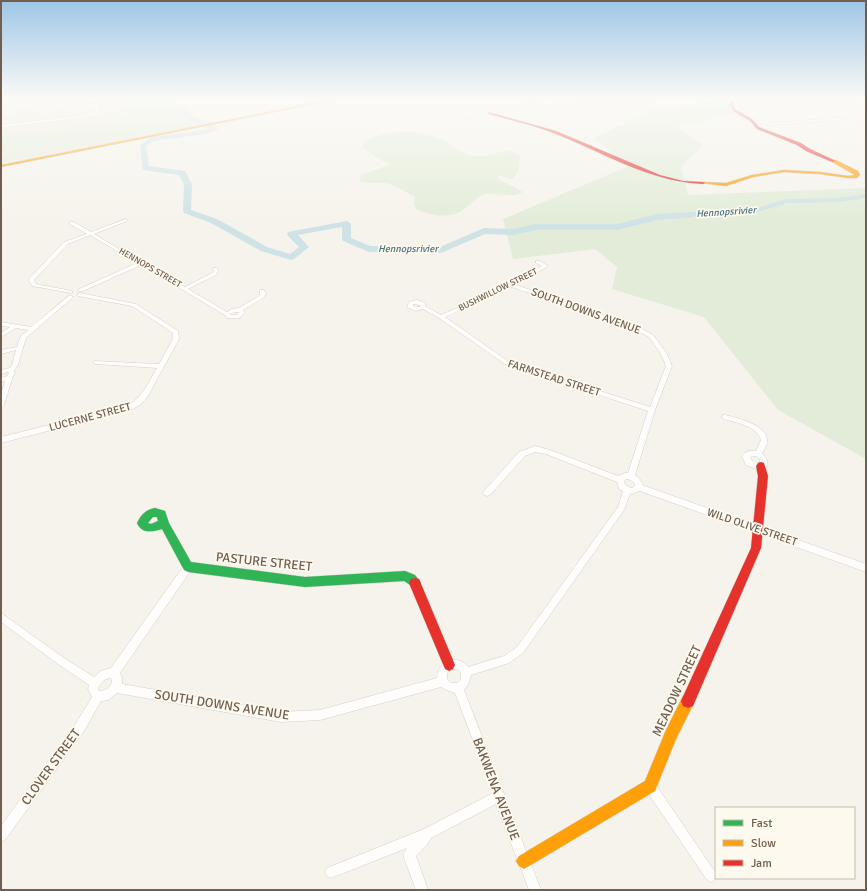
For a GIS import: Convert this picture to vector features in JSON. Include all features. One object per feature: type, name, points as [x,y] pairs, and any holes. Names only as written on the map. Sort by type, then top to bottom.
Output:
[{"type":"street","points":[[1,166],[124,142]]},
{"type":"street","points":[[577,142],[658,176],[683,182],[726,185],[752,176],[784,171],[820,173],[848,177],[858,175],[856,172],[844,165],[791,142]]},
{"type":"street","points":[[126,220],[69,242],[61,247],[32,280],[34,285],[70,295],[80,293],[142,263]]},
{"type":"street","name":"HENNOPS STREET","points":[[72,222],[228,314],[234,310],[240,310],[262,297],[262,291]]},
{"type":"street","name":"BUSHWILLOW STREET","points":[[441,317],[512,285],[546,266],[538,262]]},
{"type":"street","points":[[185,289],[214,274],[216,271],[215,268]]},
{"type":"street","name":"SOUTH DOWNS AVENUE","points":[[512,285],[628,325],[651,336],[664,354],[669,364],[652,410],[631,477]]},
{"type":"street","name":"LUCERNE STREET","points":[[1,440],[135,405],[143,400],[177,336],[174,331],[134,305],[80,293]]},
{"type":"street","points":[[1,405],[23,337],[70,295]]},
{"type":"street","name":"FARMSTEAD STREET","points":[[423,307],[441,317],[507,363],[652,410]]},
{"type":"street","points":[[1,324],[31,329]]},
{"type":"street","points":[[1,335],[15,326]]},
{"type":"street","points":[[1,352],[19,348]]},
{"type":"street","points":[[11,374],[2,371],[16,357]]},
{"type":"street","points":[[96,362],[161,366]]},
{"type":"street","points":[[6,391],[1,380],[11,374]]},
{"type":"street","points":[[725,417],[754,427],[760,432],[764,438],[764,444],[758,454]]},
{"type":"street","points":[[487,493],[522,454],[535,449],[547,452],[620,480]]},
{"type":"street","points":[[750,453],[758,454],[765,462],[764,465],[761,466],[751,464],[746,458],[747,455],[750,453]]},
{"type":"street","name":"MEADOW STREET","points":[[650,786],[671,735],[751,562],[756,548],[763,478],[761,466]]},
{"type":"street","points":[[625,476],[631,477],[638,482],[638,487],[634,490],[627,490],[621,485],[620,480],[625,476]]},
{"type":"street","name":"WILD OLIVE STREET","points":[[638,487],[866,568]]},
{"type":"street","points":[[466,672],[506,660],[520,650],[621,508],[627,490]]},
{"type":"street","points":[[114,674],[188,567],[164,524]]},
{"type":"street","name":"PASTURE STREET","points":[[188,567],[305,582],[393,575],[405,576],[411,579],[416,585],[449,665]]},
{"type":"street","points":[[1,617],[61,661],[95,683]]},
{"type":"street","points":[[449,665],[458,665],[466,672],[465,682],[458,688],[450,687],[444,681],[443,671],[449,665]]},
{"type":"street","points":[[105,674],[114,674],[118,679],[115,688],[107,695],[98,696],[94,692],[95,683],[105,674]]},
{"type":"street","name":"SOUTH DOWNS AVENUE","points":[[115,688],[281,717],[299,717],[320,715],[444,681]]},
{"type":"street","name":"BAKWENA AVENUE","points":[[458,688],[535,890]]},
{"type":"street","name":"CLOVER STREET","points":[[1,836],[80,727],[98,696]]},
{"type":"street","points":[[524,861],[650,786],[711,876]]},
{"type":"street","points":[[331,872],[427,834],[499,796]]},
{"type":"street","points":[[422,890],[410,858],[410,853],[422,842],[427,834]]},
{"type":"shaded area","points":[[1,142],[115,142],[1,163]]},
{"type":"green space","points":[[1,142],[104,142],[1,160]]},
{"type":"green space","points":[[366,142],[447,142],[456,150],[474,156],[487,156],[509,151],[514,152],[520,155],[519,169],[513,179],[496,175],[500,180],[523,192],[515,195],[483,195],[456,214],[443,216],[430,214],[416,209],[414,204],[415,197],[400,188],[384,183],[359,181],[361,175],[392,164],[383,161],[362,147]]},
{"type":"green space","points":[[598,142],[697,142],[703,146],[681,167],[688,195],[866,188],[866,459],[778,410],[704,317],[612,289],[617,267],[595,249],[513,259],[503,219],[629,166]]},
{"type":"waterway","name":"Hennopsrivier","points":[[148,142],[143,145],[146,168],[182,173],[188,184],[187,211],[214,221],[264,249],[291,257],[304,247],[291,234],[347,224],[346,239],[369,249],[441,250],[484,231],[513,232],[536,227],[617,227],[657,217],[758,210],[786,201],[838,200],[866,196]]},
{"type":"traffic: fast","points":[[164,524],[151,528],[144,526],[142,523],[145,518],[152,513],[161,514],[164,524],[188,567],[305,582],[405,576],[415,583]]},
{"type":"traffic: slow","points":[[1,166],[124,142]]},
{"type":"traffic: slow","points":[[703,183],[726,185],[752,176],[784,171],[820,173],[848,177],[855,177],[858,175],[856,172],[834,161]]},
{"type":"traffic: slow","points":[[524,861],[650,786],[671,735],[688,701]]},
{"type":"traffic: jam","points":[[577,142],[658,176],[683,182],[703,183]]},
{"type":"traffic: jam","points":[[793,142],[834,161]]},
{"type":"traffic: jam","points":[[688,701],[756,548],[763,476],[761,466]]},
{"type":"traffic: jam","points":[[415,583],[449,665]]}]
